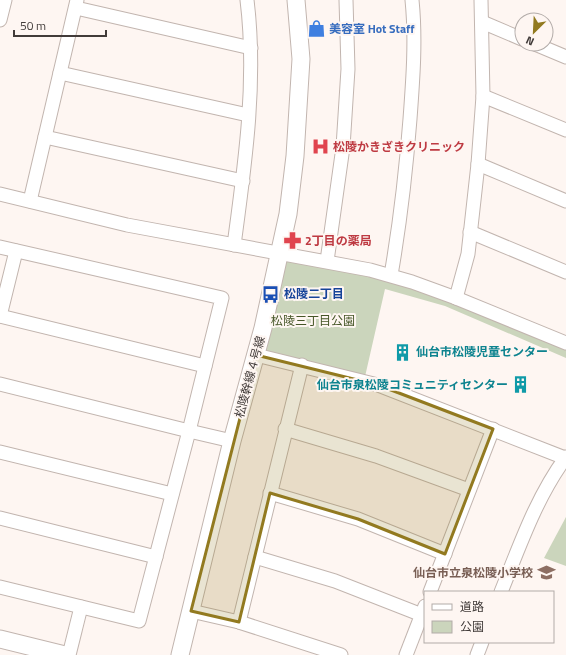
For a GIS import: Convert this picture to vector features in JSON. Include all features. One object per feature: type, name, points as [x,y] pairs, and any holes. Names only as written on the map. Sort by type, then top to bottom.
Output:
[{"type":"street","points":[[0,20],[5,0]]},
{"type":"street","points":[[234,245],[248,115],[251,48],[247,0]]},
{"type":"street","name":"松陵幹線４号線","points":[[180,655],[232,441],[256,354],[288,214],[295,156],[301,59],[296,0]]},
{"type":"street","points":[[328,261],[343,147],[348,70],[346,0]]},
{"type":"street","points":[[390,275],[399,230],[407,156],[412,87],[414,19],[412,0]]},
{"type":"street","points":[[456,298],[468,254],[484,96],[481,0]]},
{"type":"street","points":[[30,201],[77,4],[251,48]]},
{"type":"street","points":[[482,22],[514,35]]},
{"type":"street","points":[[554,52],[566,57]]},
{"type":"street","points":[[60,73],[248,115]]},
{"type":"street","points":[[484,96],[566,130]]},
{"type":"street","points":[[45,138],[242,181]]},
{"type":"street","points":[[478,164],[566,201]]},
{"type":"street","points":[[0,194],[127,225],[279,254],[328,261],[390,275],[456,298],[566,343]]},
{"type":"street","points":[[470,232],[566,272]]},
{"type":"street","points":[[0,247],[222,298],[139,621],[0,587]]},
{"type":"street","points":[[16,251],[0,316],[205,366]]},
{"type":"street","points":[[256,354],[378,385],[566,458],[551,477],[531,516],[501,591]]},
{"type":"street","points":[[239,622],[285,429],[302,365]]},
{"type":"street","points":[[0,384],[232,441]]},
{"type":"street","points":[[285,429],[376,456],[469,490]]},
{"type":"street","points":[[430,591],[493,429]]},
{"type":"street","points":[[0,452],[172,494]]},
{"type":"street","points":[[270,493],[358,520],[445,554]]},
{"type":"street","points":[[0,518],[156,557]]},
{"type":"street","points":[[255,557],[423,610],[406,655]]},
{"type":"street","points":[[69,655],[81,607]]},
{"type":"street","points":[[191,610],[239,622],[341,655]]},
{"type":"street","points":[[0,639],[66,655]]},
{"type":"street","points":[[477,655],[482,643]]},
{"type":"highlighted area","points":[[256,355],[378,385],[493,429],[445,554],[358,519],[270,493],[239,622],[191,611]]},
{"type":"green space","name":"松陵三丁目公園","points":[[279,254],[370,270],[566,343],[566,358],[445,306],[385,289],[364,381],[256,355]]},
{"type":"green space","points":[[566,517],[566,566],[544,558]]},
{"type":"place","name":"美容室 Hot Staff","points":[[316,29]]},
{"type":"place","name":"松陵かきざきクリニック","points":[[320,147]]},
{"type":"place","name":"2丁目の薬局","points":[[292,241]]},
{"type":"place","name":"松陵二丁目","points":[[271,294]]},
{"type":"place","name":"仙台市松陵児童センター","points":[[403,352]]},
{"type":"place","name":"仙台市泉松陵コミュニティセンター","points":[[521,385]]},
{"type":"place","name":"仙台市立泉松陵小学校","points":[[546,573]]}]
